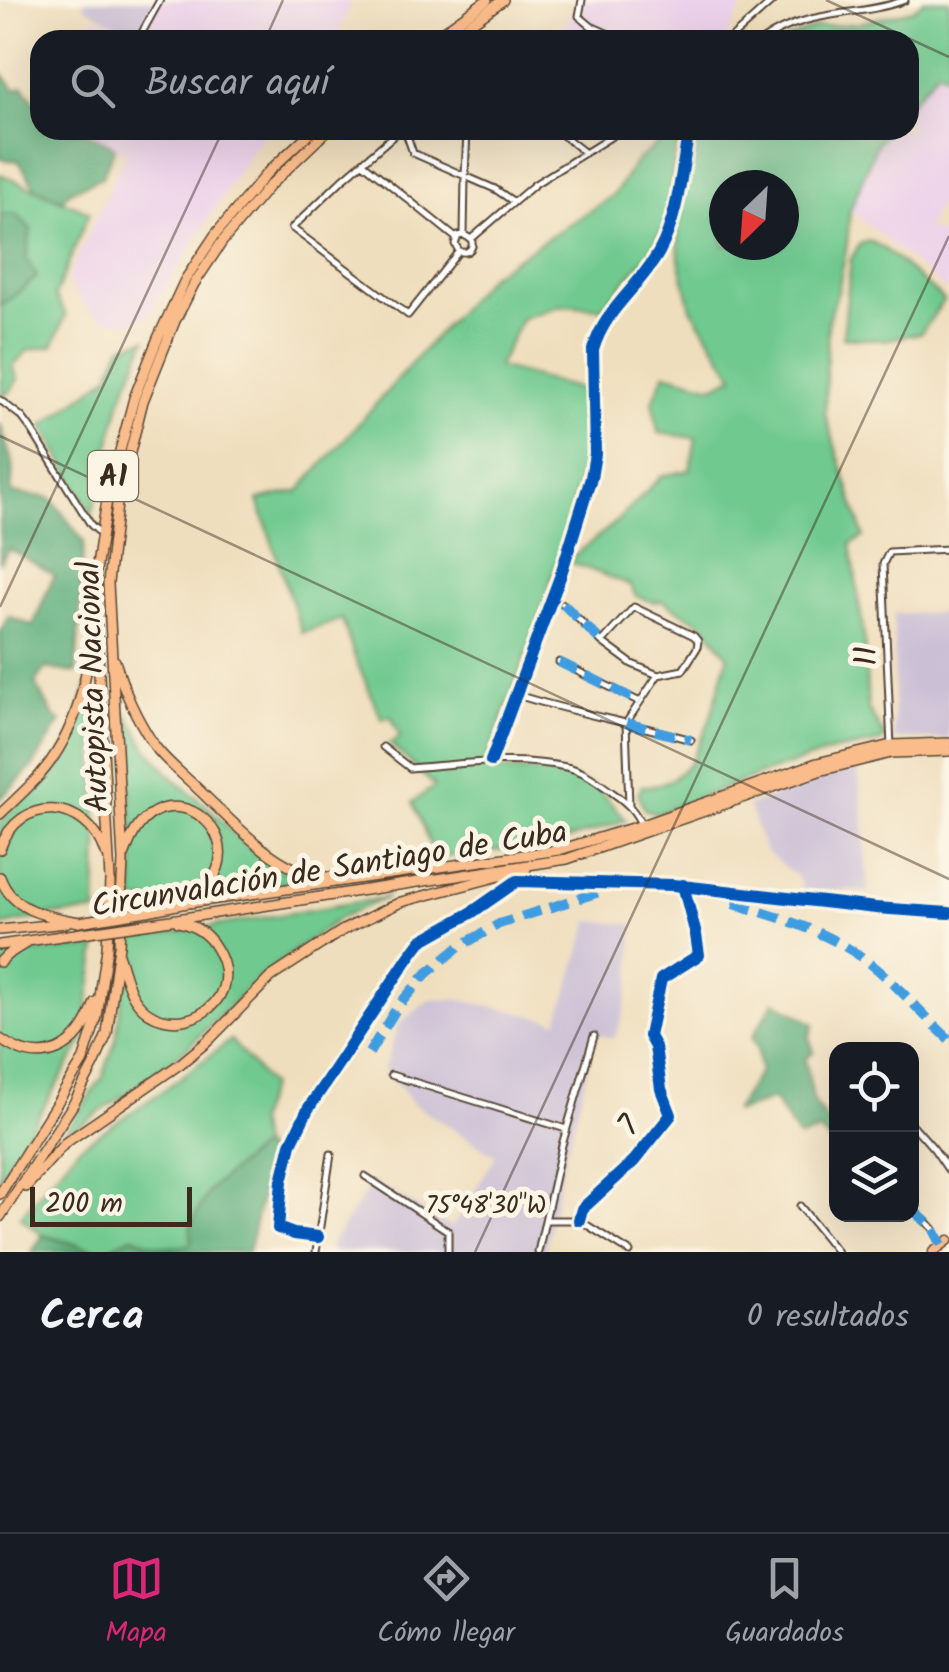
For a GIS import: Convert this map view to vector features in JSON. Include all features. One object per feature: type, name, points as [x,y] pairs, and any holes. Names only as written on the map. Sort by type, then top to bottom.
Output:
[{"type":"highway","points":[[444,30],[487,0]]},
{"type":"highway","points":[[461,30],[503,0]]},
{"type":"highway","name":"Autopista Nacional","points":[[0,1194],[83,1061],[104,976],[110,880],[96,571],[116,462],[134,398],[186,280],[216,235],[266,174],[302,140]]},
{"type":"highway","name":"Autopista Nacional","points":[[0,1216],[74,1104],[107,1034],[118,954],[123,862],[108,584],[116,504],[143,401],[174,321],[222,242],[268,187],[317,140]]},
{"type":"highway","points":[[0,814],[40,774],[67,736],[89,661],[96,571]]},
{"type":"highway","points":[[111,642],[129,704],[157,750],[244,833],[278,859],[309,874],[324,877],[399,873]]},
{"type":"highway","points":[[891,749],[949,743]]},
{"type":"highway","points":[[891,749],[949,751]]},
{"type":"highway","name":"Circunvalación de Santiago de Cuba","points":[[0,930],[151,923],[567,859],[817,763],[891,749]]},
{"type":"highway","points":[[123,862],[131,837],[152,812],[182,808],[206,818],[219,841],[218,865],[208,884],[182,904]]},
{"type":"highway","points":[[0,849],[8,831],[22,818],[46,810],[63,810],[78,816],[102,842],[110,880]]},
{"type":"highway","name":"Circunvalación de Santiago de Cuba","points":[[0,945],[182,904],[559,850],[643,829]]},
{"type":"highway","points":[[0,1216],[65,1143],[194,1052],[271,977],[344,930],[401,902],[567,859]]},
{"type":"highway","points":[[0,877],[12,899],[28,910],[80,928]]},
{"type":"highway","points":[[118,954],[133,996],[145,1010],[168,1019],[184,1020],[211,1008],[220,996],[225,974],[218,951],[207,936],[186,923],[166,920]]},
{"type":"highway","points":[[0,962],[30,940]]},
{"type":"highway","points":[[0,1039],[28,1054],[44,1054],[67,1046],[81,1032],[104,976]]},
{"type":"main road","points":[[933,1252],[946,1243]]},
{"type":"street","points":[[143,30],[160,0]]},
{"type":"street","points":[[582,0],[579,16],[600,30]]},
{"type":"street","points":[[740,30],[774,0]]},
{"type":"street","points":[[780,30],[794,22],[904,0]]},
{"type":"street","points":[[391,140],[292,228],[408,315],[459,251]]},
{"type":"street","points":[[408,140],[413,152],[514,202]]},
{"type":"street","points":[[464,235],[467,140]]},
{"type":"street","points":[[569,140],[584,152]]},
{"type":"street","points":[[471,239],[535,184],[605,140]]},
{"type":"street","points":[[491,760],[571,546],[591,478],[595,454],[593,350],[597,336],[657,257],[671,227],[687,140]]},
{"type":"street","points":[[363,163],[456,238]]},
{"type":"street","points":[[456,238],[464,235]]},
{"type":"street","points":[[456,238],[455,247],[465,253],[473,245],[464,235]]},
{"type":"street","points":[[0,400],[22,416],[90,525],[101,534]]},
{"type":"street","name":"11","points":[[891,749],[884,564],[888,552],[949,549]]},
{"type":"street","points":[[563,604],[602,642],[632,664],[658,675],[683,670],[698,641],[634,607],[602,642]]},
{"type":"street","points":[[559,662],[640,702]]},
{"type":"street","points":[[629,805],[626,723],[658,675]]},
{"type":"street","points":[[517,695],[692,740]]},
{"type":"street","points":[[383,747],[410,768],[491,760],[568,767],[590,776],[629,805],[643,829]]},
{"type":"street","points":[[505,888],[515,872]]},
{"type":"street","points":[[318,1236],[278,1228],[282,1181],[291,1144],[308,1109],[421,941],[517,881],[683,885],[946,913],[949,922]]},
{"type":"street","name":"7","points":[[579,1220],[582,1209],[634,1161],[671,1115],[649,1036],[659,982],[699,955],[683,885]]},
{"type":"street","points":[[538,1252],[566,1128],[594,1036]]},
{"type":"street","points":[[391,1075],[566,1128]]},
{"type":"street","points":[[919,1132],[949,1171]]},
{"type":"street","points":[[316,1252],[331,1154]]},
{"type":"street","points":[[365,1176],[448,1231],[448,1252]]},
{"type":"street","points":[[800,1206],[836,1252]]},
{"type":"street","points":[[919,1215],[946,1243]]},
{"type":"street","points":[[546,1220],[579,1220],[630,1252]]},
{"type":"shaded area","points":[[86,0],[153,0],[137,30],[128,30],[83,6]]},
{"type":"shaded area","points":[[153,0],[352,0],[340,30],[137,30]]},
{"type":"shaded area","points":[[577,0],[746,0],[730,30],[563,30]]},
{"type":"shaded area","points":[[94,17],[125,30],[86,30]]},
{"type":"shaded area","points":[[938,69],[949,75],[949,181],[927,228],[949,238],[949,292],[850,210],[880,140],[919,140],[919,92]]},
{"type":"shaded area","points":[[101,140],[261,140],[149,315],[131,323],[102,319],[83,304],[67,280],[126,152]]},
{"type":"shaded area","points":[[943,556],[949,556],[949,739],[894,739],[894,613],[943,613]]},
{"type":"shaded area","points":[[857,766],[868,892],[806,894],[798,878],[766,852],[748,806]]},
{"type":"shaded area","points":[[590,921],[633,924],[631,979],[614,1039],[597,1033],[545,1252],[331,1252],[332,1242],[373,1182],[452,1227],[496,1156],[413,1104],[384,1069],[399,1024],[429,1000],[457,999],[558,1021]]},
{"type":"green space","points":[[924,0],[949,0],[949,75],[938,70],[919,92],[919,30],[809,30],[856,24],[912,10]]},
{"type":"green space","points":[[0,71],[16,90],[23,86],[30,95],[30,140],[101,140],[115,147],[102,177],[70,191],[62,200],[36,189],[19,161],[0,159]]},
{"type":"green space","points":[[663,140],[680,140],[665,225],[649,253],[602,308],[562,305],[522,318],[498,367],[583,390],[585,452],[565,537],[484,768],[558,773],[598,789],[626,820],[555,844],[435,858],[413,802],[435,786],[390,744],[400,737],[391,716],[382,719],[342,619],[302,633],[258,500],[299,491],[489,276],[614,195],[637,160]]},
{"type":"green space","points":[[693,140],[880,140],[850,210],[838,291],[828,320],[825,414],[864,537],[851,544],[864,637],[868,709],[885,737],[881,742],[833,751],[761,774],[656,814],[644,809],[638,794],[642,786],[673,779],[691,762],[710,720],[728,656],[705,625],[662,601],[636,596],[630,585],[568,561],[615,523],[662,476],[690,470],[696,438],[658,433],[653,401],[665,373],[713,386],[734,376],[691,308],[679,259],[678,229]]},
{"type":"green space","points":[[0,174],[89,212],[55,296],[66,315],[53,346],[28,350],[13,367],[18,379],[9,393],[2,394]]},
{"type":"green space","points":[[16,214],[31,229],[26,259],[37,277],[3,305],[0,215]]},
{"type":"green space","points":[[869,241],[882,247],[944,300],[921,333],[883,340],[843,337],[851,259],[860,244]]},
{"type":"green space","points":[[146,339],[121,399],[92,514],[43,426],[109,376],[122,346]]},
{"type":"green space","points":[[0,423],[13,466],[11,493],[51,498],[84,542],[76,673],[46,668],[35,683],[55,718],[61,721],[33,766],[0,799],[0,632],[9,616],[33,626],[54,575],[9,549],[0,562]]},
{"type":"green space","points":[[91,674],[98,843],[96,912],[52,915],[0,926],[0,822],[45,776],[72,737]]},
{"type":"green space","points":[[127,714],[148,750],[177,782],[243,843],[306,880],[178,901],[133,902]]},
{"type":"green space","points":[[388,897],[341,917],[290,954],[187,1048],[60,1139],[103,1077],[116,1039],[129,940]]},
{"type":"green space","points":[[97,947],[83,1041],[0,1180],[0,954]]},
{"type":"green space","points":[[775,1001],[814,1024],[809,1038],[814,1051],[805,1059],[814,1103],[829,1123],[829,1140],[820,1131],[799,1138],[773,1099],[734,1111],[760,1071],[752,1037]]},
{"type":"green space","points":[[231,1040],[270,1086],[257,1120],[261,1146],[210,1189],[191,1243],[169,1247],[132,1237],[102,1252],[43,1235],[20,1217],[78,1148]]},
{"type":"green space","points":[[261,1146],[271,1156],[248,1252],[102,1252],[132,1237],[169,1247],[191,1243],[191,1224],[210,1189]]},
{"type":"green space","points":[[43,1235],[102,1252],[32,1252]]},
{"type":"marked path","points":[[563,604],[602,642]]},
{"type":"marked path","points":[[559,662],[640,702]]},
{"type":"marked path","points":[[626,723],[691,740]]},
{"type":"marked path","points":[[369,1053],[398,1006],[427,973],[459,947],[499,924],[605,890]]},
{"type":"marked path","points":[[733,904],[800,925],[848,948],[886,977],[949,1039]]},
{"type":"marked path","points":[[919,1215],[933,1228],[942,1245]]},
{"type":"cycle path","points":[[491,761],[560,577],[591,478],[595,454],[593,350],[606,322],[651,265],[666,238],[687,140]]},
{"type":"cycle path","points":[[318,1237],[278,1228],[282,1181],[291,1144],[308,1109],[421,941],[517,881],[673,885],[949,913]]},
{"type":"cycle path","points":[[579,1220],[582,1209],[634,1161],[671,1115],[649,1036],[661,979],[699,955],[683,885]]}]
